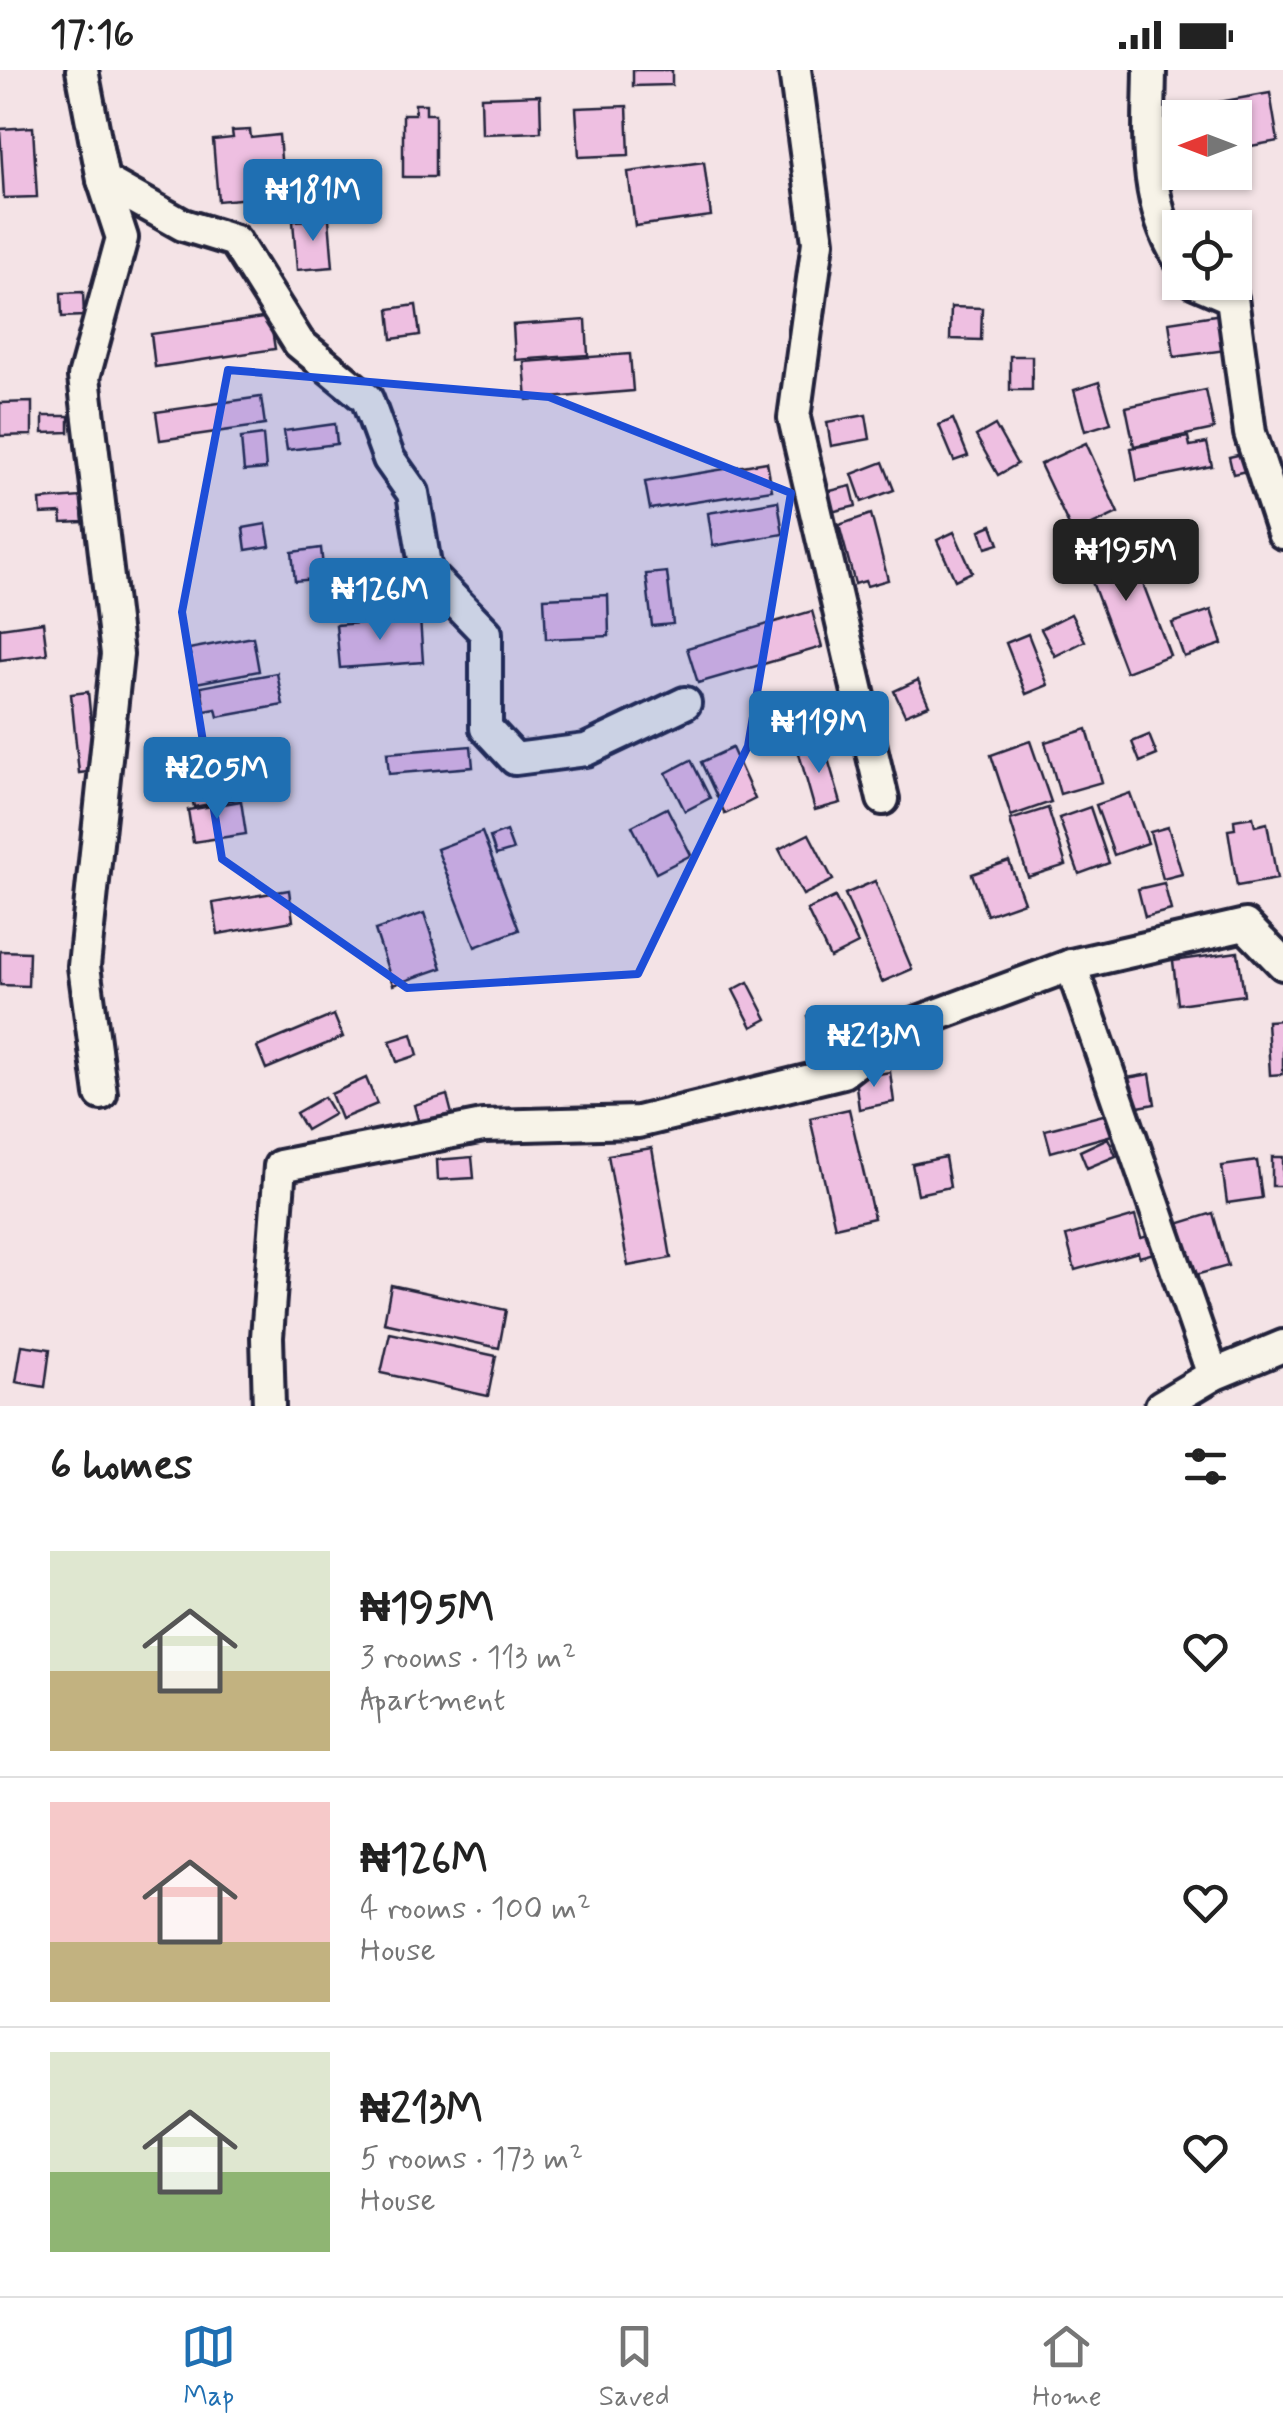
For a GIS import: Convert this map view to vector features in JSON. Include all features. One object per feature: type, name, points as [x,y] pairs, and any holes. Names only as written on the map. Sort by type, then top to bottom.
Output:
[{"type":"street","points":[[82,70],[103,180],[122,238],[84,376],[116,654],[84,966],[101,1094]]},
{"type":"street","points":[[796,70],[818,242],[794,418],[884,799]]},
{"type":"street","points":[[1150,70],[1149,166],[1162,232]]},
{"type":"street","points":[[103,180],[183,225],[235,241],[299,342],[367,399],[389,460],[413,494],[426,572],[486,633],[486,728],[514,759],[586,750],[685,703]]},
{"type":"street","points":[[1232,300],[1250,433]]},
{"type":"street","points":[[1232,390],[1283,533]]},
{"type":"street","points":[[1250,433],[1283,434]]},
{"type":"street","points":[[270,1406],[268,1336],[280,1166],[484,1126],[638,1122],[843,1072],[897,1030],[1071,964],[1245,925],[1283,964]]},
{"type":"street","points":[[1071,964],[1213,1375]]},
{"type":"street","points":[[1161,1406],[1213,1375],[1283,1346]]},
{"type":"highlighted area","points":[[228,370],[549,397],[791,493],[748,746],[638,974],[407,988],[222,859],[182,612]]},
{"type":"building","points":[[633,70],[672,70],[672,85],[633,86]]},
{"type":"building","points":[[1270,93],[1278,141],[1252,146],[1252,100],[1231,100]]},
{"type":"building","points":[[540,95],[541,132],[482,134],[481,97]]},
{"type":"building","points":[[415,104],[426,104],[426,114],[435,114],[435,177],[403,177],[403,114],[415,114]]},
{"type":"building","points":[[627,106],[629,155],[579,157],[576,108]]},
{"type":"building","points":[[33,127],[37,197],[4,198],[0,129]]},
{"type":"building","points":[[250,130],[251,138],[279,135],[284,195],[218,201],[213,140],[233,138],[232,131]]},
{"type":"building","points":[[704,162],[711,216],[635,226],[628,172]]},
{"type":"building","points":[[329,219],[333,267],[297,270],[293,221]]},
{"type":"building","points":[[83,292],[84,316],[62,317],[61,293]]},
{"type":"building","points":[[416,305],[420,335],[392,339],[389,309]]},
{"type":"building","points":[[951,307],[982,308],[981,340],[950,339]]},
{"type":"building","points":[[1222,314],[1226,350],[1174,357],[1169,322]]},
{"type":"building","points":[[270,317],[275,349],[155,367],[151,334]]},
{"type":"building","points":[[586,320],[588,355],[515,360],[513,325]]},
{"type":"building","points":[[630,354],[633,391],[527,400],[524,362]]},
{"type":"building","points":[[1010,356],[1032,356],[1032,390],[1010,390]]},
{"type":"building","points":[[1099,382],[1111,423],[1085,431],[1074,390]]},
{"type":"building","points":[[1206,390],[1214,429],[1134,446],[1126,407]]},
{"type":"building","points":[[261,397],[265,425],[160,440],[156,412]]},
{"type":"building","points":[[32,402],[32,435],[0,436],[0,403]]},
{"type":"building","points":[[866,415],[870,439],[831,446],[827,422]]},
{"type":"building","points":[[43,416],[69,416],[69,432],[43,433]]},
{"type":"building","points":[[953,419],[968,456],[954,461],[939,425]]},
{"type":"building","points":[[335,424],[337,444],[287,450],[284,431]]},
{"type":"building","points":[[995,425],[1017,464],[998,475],[976,436]]},
{"type":"building","points":[[263,435],[266,469],[244,471],[241,438]]},
{"type":"building","points":[[1188,437],[1190,446],[1207,443],[1212,466],[1137,481],[1131,448]]},
{"type":"building","points":[[1086,443],[1118,513],[1073,534],[1040,464]]},
{"type":"building","points":[[1251,452],[1255,469],[1233,474],[1229,457]]},
{"type":"building","points":[[767,462],[772,490],[650,509],[645,482]]},
{"type":"building","points":[[883,462],[894,490],[862,502],[852,474]]},
{"type":"building","points":[[851,486],[856,506],[831,512],[826,492]]},
{"type":"building","points":[[81,497],[83,522],[62,523],[61,513],[41,514],[40,500]]},
{"type":"building","points":[[778,501],[783,534],[713,546],[708,513]]},
{"type":"building","points":[[871,514],[888,580],[867,586],[865,581],[855,584],[839,525]]},
{"type":"building","points":[[266,524],[270,546],[246,550],[243,528]]},
{"type":"building","points":[[992,525],[999,544],[986,548],[980,530]]},
{"type":"building","points":[[954,532],[972,572],[955,580],[937,540]]},
{"type":"building","points":[[1125,536],[1170,655],[1126,672],[1081,553]]},
{"type":"building","points":[[321,548],[324,578],[295,581],[292,552]]},
{"type":"building","points":[[667,572],[673,624],[652,626],[646,574]]},
{"type":"building","points":[[608,595],[609,636],[546,639],[544,598]]},
{"type":"building","points":[[353,598],[372,598],[372,618],[353,618]]},
{"type":"building","points":[[1211,610],[1222,644],[1184,657],[1172,623]]},
{"type":"building","points":[[812,611],[822,647],[698,683],[687,648]]},
{"type":"building","points":[[1071,614],[1085,641],[1055,656],[1041,629]]},
{"type":"building","points":[[420,618],[423,662],[340,668],[336,625]]},
{"type":"building","points":[[43,622],[47,654],[0,660],[0,628]]},
{"type":"building","points":[[1028,634],[1048,685],[1026,694],[1006,643]]},
{"type":"building","points":[[253,637],[259,671],[196,683],[189,649]]},
{"type":"building","points":[[277,673],[283,705],[218,717],[216,709],[205,711],[201,687]]},
{"type":"building","points":[[918,680],[929,705],[905,715],[894,691]]},
{"type":"building","points":[[88,692],[96,771],[79,773],[71,694]]},
{"type":"building","points":[[1087,729],[1102,782],[1060,794],[1045,742]]},
{"type":"building","points":[[1149,735],[1157,755],[1140,762],[1132,742]]},
{"type":"building","points":[[1030,741],[1051,802],[1011,816],[991,755]]},
{"type":"building","points":[[823,742],[841,803],[815,810],[798,750]]},
{"type":"building","points":[[471,746],[473,767],[389,774],[387,753]]},
{"type":"building","points":[[732,748],[755,799],[725,814],[701,762]]},
{"type":"building","points":[[691,760],[710,798],[685,811],[666,773]]},
{"type":"building","points":[[241,763],[247,797],[194,807],[187,773]]},
{"type":"building","points":[[1130,793],[1148,843],[1114,855],[1096,805]]},
{"type":"building","points":[[241,801],[246,834],[193,842],[188,810]]},
{"type":"building","points":[[1090,807],[1109,863],[1079,874],[1059,818]]},
{"type":"building","points":[[667,808],[691,855],[656,873],[632,826]]},
{"type":"building","points":[[1048,808],[1066,865],[1028,877],[1010,820]]},
{"type":"building","points":[[1253,817],[1255,826],[1267,823],[1277,879],[1237,886],[1228,830],[1235,829],[1234,820]]},
{"type":"building","points":[[1168,827],[1182,874],[1163,879],[1150,832]]},
{"type":"building","points":[[506,831],[513,850],[496,855],[490,837]]},
{"type":"building","points":[[482,832],[519,930],[475,947],[437,849]]},
{"type":"building","points":[[809,834],[833,880],[803,895],[779,849]]},
{"type":"building","points":[[1009,861],[1024,902],[987,915],[972,874]]},
{"type":"building","points":[[875,881],[912,969],[882,982],[845,894]]},
{"type":"building","points":[[1164,883],[1171,910],[1145,917],[1138,889]]},
{"type":"building","points":[[289,890],[293,921],[218,934],[213,903]]},
{"type":"building","points":[[835,897],[858,944],[830,958],[807,910]]},
{"type":"building","points":[[424,913],[442,968],[393,985],[375,930]]},
{"type":"building","points":[[0,951],[29,952],[28,986],[0,985]]},
{"type":"building","points":[[1238,952],[1244,995],[1178,1004],[1173,961]]},
{"type":"building","points":[[748,982],[767,1019],[752,1027],[733,990]]},
{"type":"building","points":[[822,1011],[831,1036],[817,1041],[808,1016]]},
{"type":"building","points":[[334,1015],[343,1037],[266,1069],[257,1047]]},
{"type":"building","points":[[1283,1020],[1283,1074],[1270,1075],[1267,1021]]},
{"type":"building","points":[[412,1034],[418,1055],[397,1062],[390,1041]]},
{"type":"building","points":[[890,1072],[894,1102],[859,1109],[855,1078]]},
{"type":"building","points":[[1150,1074],[1155,1104],[1133,1108],[1127,1078]]},
{"type":"building","points":[[366,1078],[377,1104],[341,1119],[331,1094]]},
{"type":"building","points":[[447,1095],[453,1118],[420,1127],[414,1105]]},
{"type":"building","points":[[324,1097],[334,1114],[306,1130],[296,1113]]},
{"type":"building","points":[[849,1109],[874,1218],[835,1227],[810,1118]]},
{"type":"building","points":[[1107,1114],[1112,1135],[1051,1152],[1045,1130]]},
{"type":"building","points":[[1108,1138],[1116,1156],[1087,1168],[1080,1151]]},
{"type":"building","points":[[652,1148],[671,1258],[628,1266],[608,1155]]},
{"type":"building","points":[[472,1157],[474,1178],[438,1180],[437,1160]]},
{"type":"building","points":[[945,1157],[950,1187],[918,1194],[912,1164]]},
{"type":"building","points":[[1272,1157],[1283,1157],[1283,1186],[1272,1186]]},
{"type":"building","points":[[1257,1161],[1262,1198],[1227,1203],[1222,1166]]},
{"type":"building","points":[[1213,1213],[1228,1266],[1192,1276],[1177,1224]]},
{"type":"building","points":[[1135,1216],[1141,1238],[1153,1235],[1158,1252],[1139,1257],[1138,1252],[1075,1270],[1066,1236]]},
{"type":"building","points":[[391,1285],[506,1310],[499,1348],[384,1323]]},
{"type":"building","points":[[390,1333],[496,1356],[488,1396],[381,1373]]},
{"type":"building","points":[[22,1345],[50,1349],[45,1387],[16,1382]]}]
